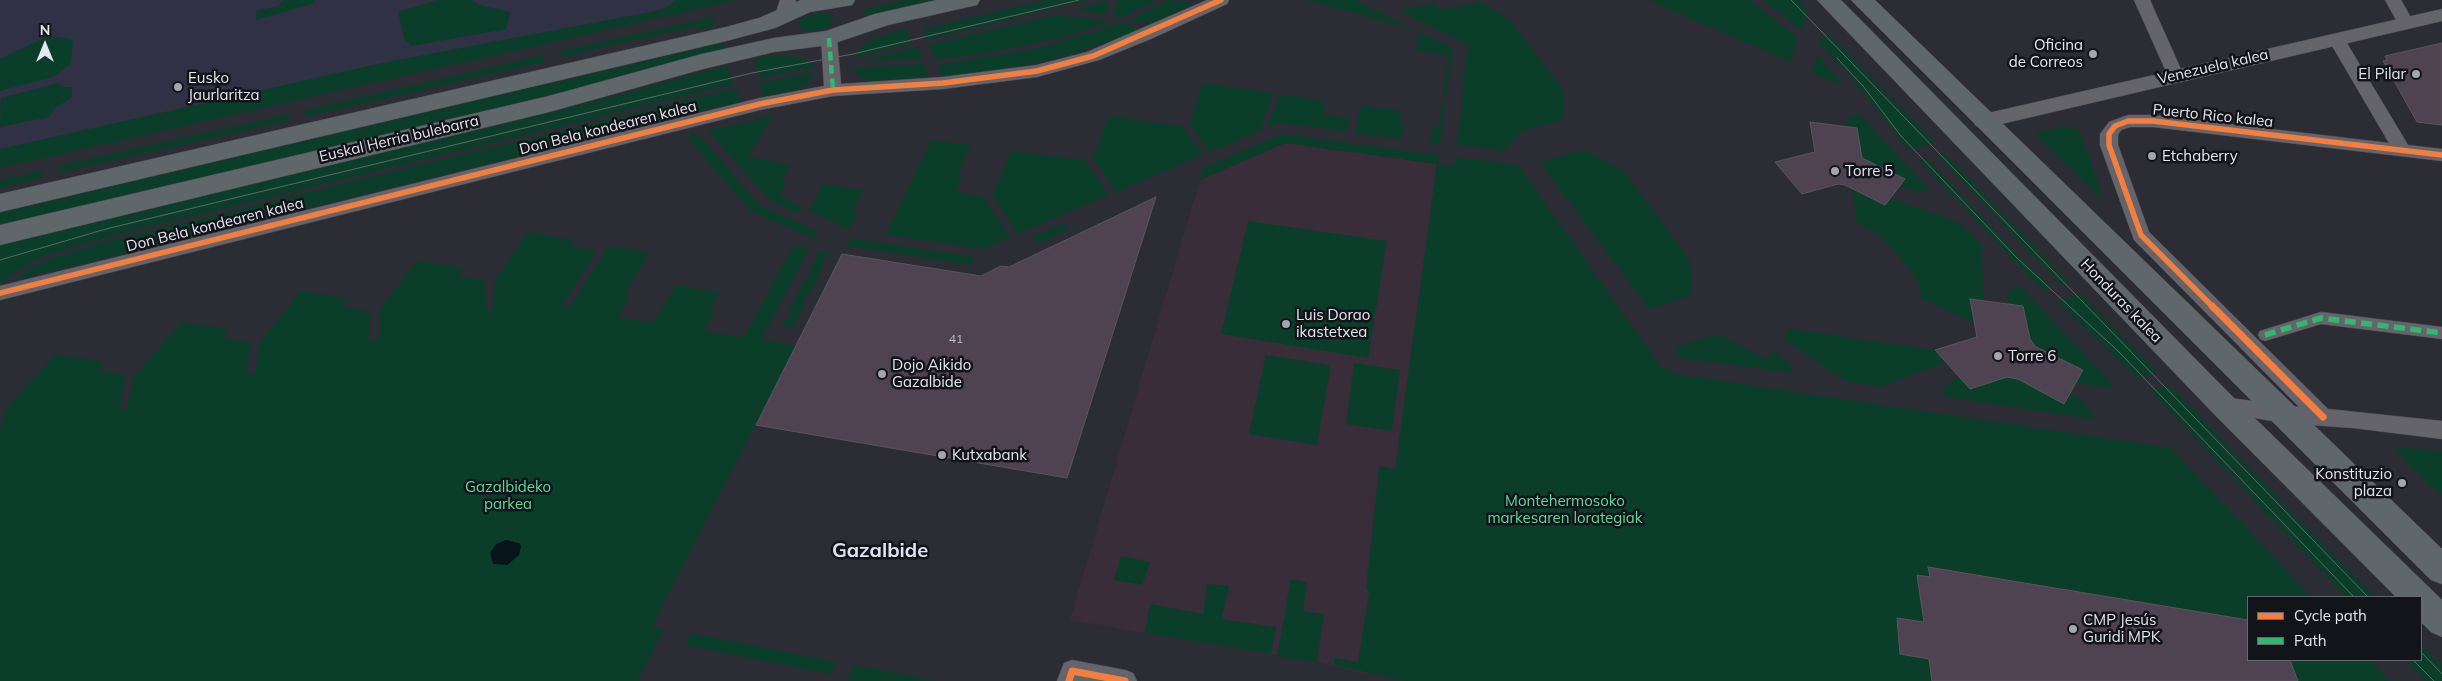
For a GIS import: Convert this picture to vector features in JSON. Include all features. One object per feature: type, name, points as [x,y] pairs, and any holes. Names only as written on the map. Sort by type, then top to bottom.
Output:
[{"type":"main road","name":"Euskal Herria bulebarra","points":[[0,203],[734,32],[766,23],[785,8],[843,0]]},
{"type":"main road","name":"Euskal Herria bulebarra","points":[[0,234],[549,104],[702,62],[774,45],[829,38],[875,21],[968,0]]},
{"type":"main road","name":"Honduras kalea","points":[[1828,0],[2223,405],[2416,596]]},
{"type":"main road","name":"Honduras kalea","points":[[1862,0],[2442,570]]},
{"type":"main road","points":[[785,8],[797,43]]},
{"type":"main road","points":[[2422,602],[2442,622]]},
{"type":"street","name":"Don Bela kondearen kalea","points":[[0,293],[166,250],[760,104],[833,90],[953,82],[1037,71],[1093,56],[1221,0]]},
{"type":"street","points":[[2142,0],[2176,76]]},
{"type":"street","points":[[2393,0],[2406,23]]},
{"type":"street","name":"Venezuela kalea","points":[[1984,121],[2442,15]]},
{"type":"street","points":[[829,38],[833,90]]},
{"type":"street","points":[[2336,39],[2402,151]]},
{"type":"street","name":"Puerto Rico kalea","points":[[2324,417],[2140,234],[2109,145],[2109,134],[2115,126],[2128,121],[2153,121],[2442,155]]},
{"type":"street","points":[[2266,335],[2321,318],[2442,333]]},
{"type":"street","points":[[2223,405],[2283,414],[2442,430]]},
{"type":"street","points":[[1070,676],[1124,681]]},
{"type":"shaded area","name":"Eusko Jaurlaritza","points":[[0,0],[708,0],[711,6],[0,168]]},
{"type":"shaded area","name":"Luis Dorao ikastetxea","points":[[1285,143],[1437,164],[1368,674],[1327,664],[1070,620],[1200,180]]},
{"type":"shaded area","points":[[506,540],[519,543],[521,546],[519,555],[507,565],[493,564],[490,553],[496,544]]},
{"type":"green space","points":[[283,0],[315,0],[315,3],[256,20],[256,11],[278,6]]},
{"type":"green space","points":[[437,0],[472,0],[480,5],[510,12],[506,29],[412,46],[405,41],[398,12]]},
{"type":"green space","points":[[676,0],[738,0],[0,168],[0,149],[382,63],[655,11],[667,7]]},
{"type":"green space","points":[[904,0],[932,0],[867,15],[863,12],[865,9]]},
{"type":"green space","points":[[1046,0],[1088,0],[927,40],[923,29]]},
{"type":"green space","points":[[1118,0],[1156,0],[1121,18],[1113,16]]},
{"type":"green space","points":[[1168,0],[1194,3],[1154,24],[1129,20]]},
{"type":"green space","points":[[1306,0],[1355,0],[1413,29]]},
{"type":"green space","points":[[1648,0],[1750,0],[1797,37],[1791,62]]},
{"type":"green space","points":[[1763,0],[1799,0],[1808,10],[1802,31]]},
{"type":"green space","points":[[1108,2],[1109,8],[1105,14],[1076,11],[1098,3]]},
{"type":"green space","points":[[1480,2],[1509,19],[1564,91],[1563,117],[1559,121],[1523,130],[1503,151],[1457,145],[1468,45],[1400,11],[1434,3],[1439,10]]},
{"type":"green space","points":[[818,12],[831,14],[833,21],[828,28],[811,32],[801,29],[799,22],[801,19]]},
{"type":"green space","points":[[1054,15],[1113,21],[1060,38],[976,55],[936,59],[929,45]]},
{"type":"green space","points":[[713,17],[715,26],[701,29],[694,27],[561,57],[560,51]]},
{"type":"green space","points":[[1122,23],[1144,29],[1075,53],[1028,65],[945,77],[942,76],[938,65],[1036,49]]},
{"type":"green space","points":[[906,28],[911,44],[853,58],[871,40]]},
{"type":"green space","points":[[1419,32],[1453,48],[1446,98],[1443,98],[1448,55],[1416,51]]},
{"type":"green space","points":[[1829,34],[1935,143],[1909,150],[1848,74],[1818,42]]},
{"type":"green space","points":[[48,36],[73,39],[71,63],[56,76],[0,91],[0,59]]},
{"type":"green space","points":[[722,43],[723,49],[567,91],[0,225],[0,213]]},
{"type":"green space","points":[[917,47],[923,59],[862,61]]},
{"type":"green space","points":[[544,55],[544,62],[304,117],[306,110]]},
{"type":"green space","points":[[775,55],[798,57],[817,67],[759,78],[754,59]]},
{"type":"green space","points":[[1817,55],[1839,79],[1843,86],[1812,73]]},
{"type":"green space","points":[[924,64],[928,77],[869,81],[859,76],[853,68]]},
{"type":"green space","points":[[728,65],[734,84],[106,237],[44,256],[26,265],[0,283],[0,245],[581,105]]},
{"type":"green space","points":[[813,73],[812,80],[798,88],[764,97],[761,82]]},
{"type":"green space","points":[[58,83],[63,87],[72,87],[72,97],[54,109],[49,117],[0,127],[1,98]]},
{"type":"green space","points":[[1202,83],[1274,93],[1261,126],[1264,129],[1210,152],[1190,125]]},
{"type":"green space","points":[[736,88],[740,102],[15,280],[30,268],[50,259],[109,241]]},
{"type":"green space","points":[[1281,94],[1320,100],[1325,105],[1323,114],[1350,118],[1347,131],[1278,123],[1267,126]]},
{"type":"green space","points":[[1442,101],[1445,102],[1440,144],[1430,143],[1433,126],[1439,126]]},
{"type":"green space","points":[[1361,105],[1401,111],[1400,122],[1404,126],[1402,139],[1355,133]]},
{"type":"green space","points":[[1858,113],[1931,192],[1918,192],[1899,186],[1905,179],[1867,161],[1861,155],[1857,128],[1844,126],[1848,119]]},
{"type":"green space","points":[[290,114],[288,121],[58,173],[61,165]]},
{"type":"green space","points":[[773,116],[748,157],[790,165],[783,179],[786,182],[779,196],[802,207],[796,213],[770,200],[708,131]]},
{"type":"green space","points":[[1109,116],[1181,126],[1204,154],[1117,192],[1093,159]]},
{"type":"green space","points":[[2064,126],[2080,131],[2104,201],[2034,133]]},
{"type":"green space","points":[[698,134],[761,206],[818,232],[814,239],[751,211],[686,137]]},
{"type":"green space","name":"Montehermosoko markesaren lorategiak","points":[[1282,134],[1439,155],[1438,164],[1454,166],[1455,157],[1518,165],[1661,367],[1681,375],[2171,448],[2310,596],[2247,596],[2247,661],[2371,661],[2390,681],[1405,681],[1334,665],[1334,658],[1358,662],[1369,592],[1366,589],[1379,466],[1395,469],[1437,164],[1285,143],[1200,180],[1203,168]]},
{"type":"green space","points":[[931,140],[971,145],[958,174],[962,178],[956,192],[984,197],[1010,237],[983,249],[886,235]]},
{"type":"green space","points":[[1011,151],[1085,160],[1109,195],[1017,234],[993,195]]},
{"type":"green space","points":[[1580,151],[1588,152],[1624,171],[1690,260],[1692,293],[1688,297],[1649,309],[1541,164],[1545,160]]},
{"type":"green space","points":[[1944,153],[2069,282],[2061,285],[1937,155]]},
{"type":"green space","points":[[1926,158],[2022,259],[2052,287],[2043,290],[2023,270],[1919,160]]},
{"type":"green space","points":[[44,170],[41,178],[0,188],[0,180]]},
{"type":"green space","points":[[823,184],[863,190],[853,210],[857,215],[849,230],[807,210],[811,208]]},
{"type":"green space","points":[[1852,189],[1885,205],[1891,198],[1963,225],[1982,246],[1983,301],[1970,299],[1974,323],[1921,298],[1920,285],[1914,275],[1886,241],[1875,232],[1857,223]]},
{"type":"green space","points":[[1248,221],[1387,241],[1368,358],[1221,334]]},
{"type":"green space","points":[[1058,225],[1070,226],[1069,229],[1041,242],[1032,239],[1033,236]]},
{"type":"green space","name":"Gazalbideko parkea","points":[[528,232],[573,240],[570,246],[597,251],[562,306],[562,309],[569,307],[609,246],[650,252],[626,293],[628,300],[618,317],[653,323],[676,285],[719,292],[712,306],[714,313],[704,331],[741,337],[746,334],[793,246],[810,247],[761,340],[796,346],[652,626],[664,629],[638,681],[0,681],[0,431],[6,409],[56,354],[104,362],[97,370],[126,375],[120,406],[122,409],[127,408],[134,376],[182,322],[228,329],[222,338],[250,342],[247,372],[249,375],[254,374],[256,370],[259,343],[301,291],[347,298],[342,306],[370,311],[369,340],[371,342],[379,337],[379,310],[417,261],[463,268],[458,276],[486,280],[486,308],[489,310],[494,309],[495,280]]},
{"type":"green space","points":[[850,238],[975,257],[971,265],[846,246]]},
{"type":"green space","points":[[819,251],[831,252],[822,261],[823,266],[810,293],[803,299],[805,303],[793,327],[782,325],[784,320],[792,317],[792,312],[789,310],[803,283],[810,277],[809,273]]},
{"type":"green space","points":[[2020,286],[2113,385],[2111,388],[2076,383],[2082,370],[2036,347],[2030,339],[2023,306],[2008,304],[2007,294],[2010,290]]},
{"type":"green space","points":[[2081,294],[2157,372],[2138,379],[2057,301]]},
{"type":"green space","points":[[1789,329],[1935,350],[1946,362],[1880,387],[1846,381],[1783,338]]},
{"type":"green space","points":[[1715,335],[1725,337],[1766,360],[1773,350],[1789,363],[1793,373],[1680,358],[1676,347]]},
{"type":"green space","points":[[1266,355],[1331,365],[1317,445],[1249,434]]},
{"type":"green space","points":[[1354,363],[1400,370],[1392,431],[1346,424]]},
{"type":"green space","points":[[1959,377],[1970,389],[2007,377],[2018,379],[2064,403],[2070,393],[2081,400],[2094,416],[2093,419],[1946,397],[1943,394],[1946,386]]},
{"type":"green space","points":[[2169,385],[2374,596],[2345,596],[2151,391]]},
{"type":"green space","points":[[2404,447],[2442,452],[2442,496],[2394,449]]},
{"type":"green space","points":[[1121,556],[1150,562],[1142,585],[1114,580]]},
{"type":"green space","points":[[1291,579],[1306,582],[1303,611],[1324,614],[1317,662],[1277,656]]},
{"type":"green space","points":[[1207,584],[1229,586],[1222,619],[1276,627],[1271,654],[1145,633],[1150,604],[1203,614]]},
{"type":"green space","points":[[690,633],[836,662],[831,674],[688,646],[686,642]]},
{"type":"green space","points":[[2422,646],[2442,666],[2442,681],[2426,681],[2407,661],[2422,661]]},
{"type":"green space","points":[[854,665],[937,681],[848,681]]},
{"type":"building","name":"El Pilar","points":[[2442,43],[2442,125],[2417,122],[2383,61],[2387,60],[2385,56]]},
{"type":"building","name":"Torre 5","points":[[1810,122],[1857,128],[1862,158],[1905,179],[1885,205],[1845,185],[1838,184],[1802,194],[1775,162],[1815,152]]},
{"type":"building","points":[[1156,197],[1067,478],[756,425],[842,254],[981,276],[1001,266],[1009,267]]},
{"type":"building","name":"Torre 6","points":[[1970,299],[2023,306],[2030,339],[2036,347],[2083,370],[2064,404],[2018,379],[2007,377],[1970,389],[1935,350],[1977,337]]},
{"type":"building","name":"CMP Jesús Guridi MPK","points":[[1928,567],[2247,620],[2247,661],[2290,661],[2298,681],[1932,681],[1929,659],[1900,654],[1897,618],[1924,622],[1917,575],[1930,577]]},
{"type":"tram line","points":[[0,260],[106,229],[752,73],[853,54],[1079,0]]},
{"type":"tram line","points":[[1791,0],[2367,596]]},
{"type":"tram line","points":[[1837,58],[1863,86],[1901,136],[2017,258],[2119,352],[2353,596]]},
{"type":"tram line","points":[[2422,653],[2442,674]]},
{"type":"tram line","points":[[2414,661],[2434,681]]},
{"type":"marked path","points":[[829,38],[833,90]]},
{"type":"marked path","points":[[2265,335],[2321,318],[2442,333]]},
{"type":"cycle path","points":[[0,293],[166,250],[760,104],[833,90],[943,83],[1037,71],[1093,56],[1221,0]]},
{"type":"cycle path","points":[[2323,417],[2141,235],[2109,145],[2109,134],[2115,126],[2128,121],[2153,121],[2442,155]]},
{"type":"cycle path","points":[[1069,681],[1072,671],[1125,681]]},
{"type":"place","name":"Oficina de Correos","points":[[2093,54]]},
{"type":"place","name":"El Pilar","points":[[2416,74]]},
{"type":"place","name":"Eusko Jaurlaritza","points":[[178,87]]},
{"type":"place","name":"Etchaberry","points":[[2152,156]]},
{"type":"place","name":"Torre 5","points":[[1835,171]]},
{"type":"place","name":"Luis Dorao ikastetxea","points":[[1286,324]]},
{"type":"place","name":"Torre 6","points":[[1998,356]]},
{"type":"place","name":"Dojo Aikido Gazalbide","points":[[882,374]]},
{"type":"place","name":"Kutxabank","points":[[942,455]]},
{"type":"place","name":"Konstituzio plaza","points":[[2402,483]]},
{"type":"place","name":"CMP Jesús Guridi MPK","points":[[2073,629]]},
{"type":"district","name":"Gazalbide","points":[[880,551]]}]
